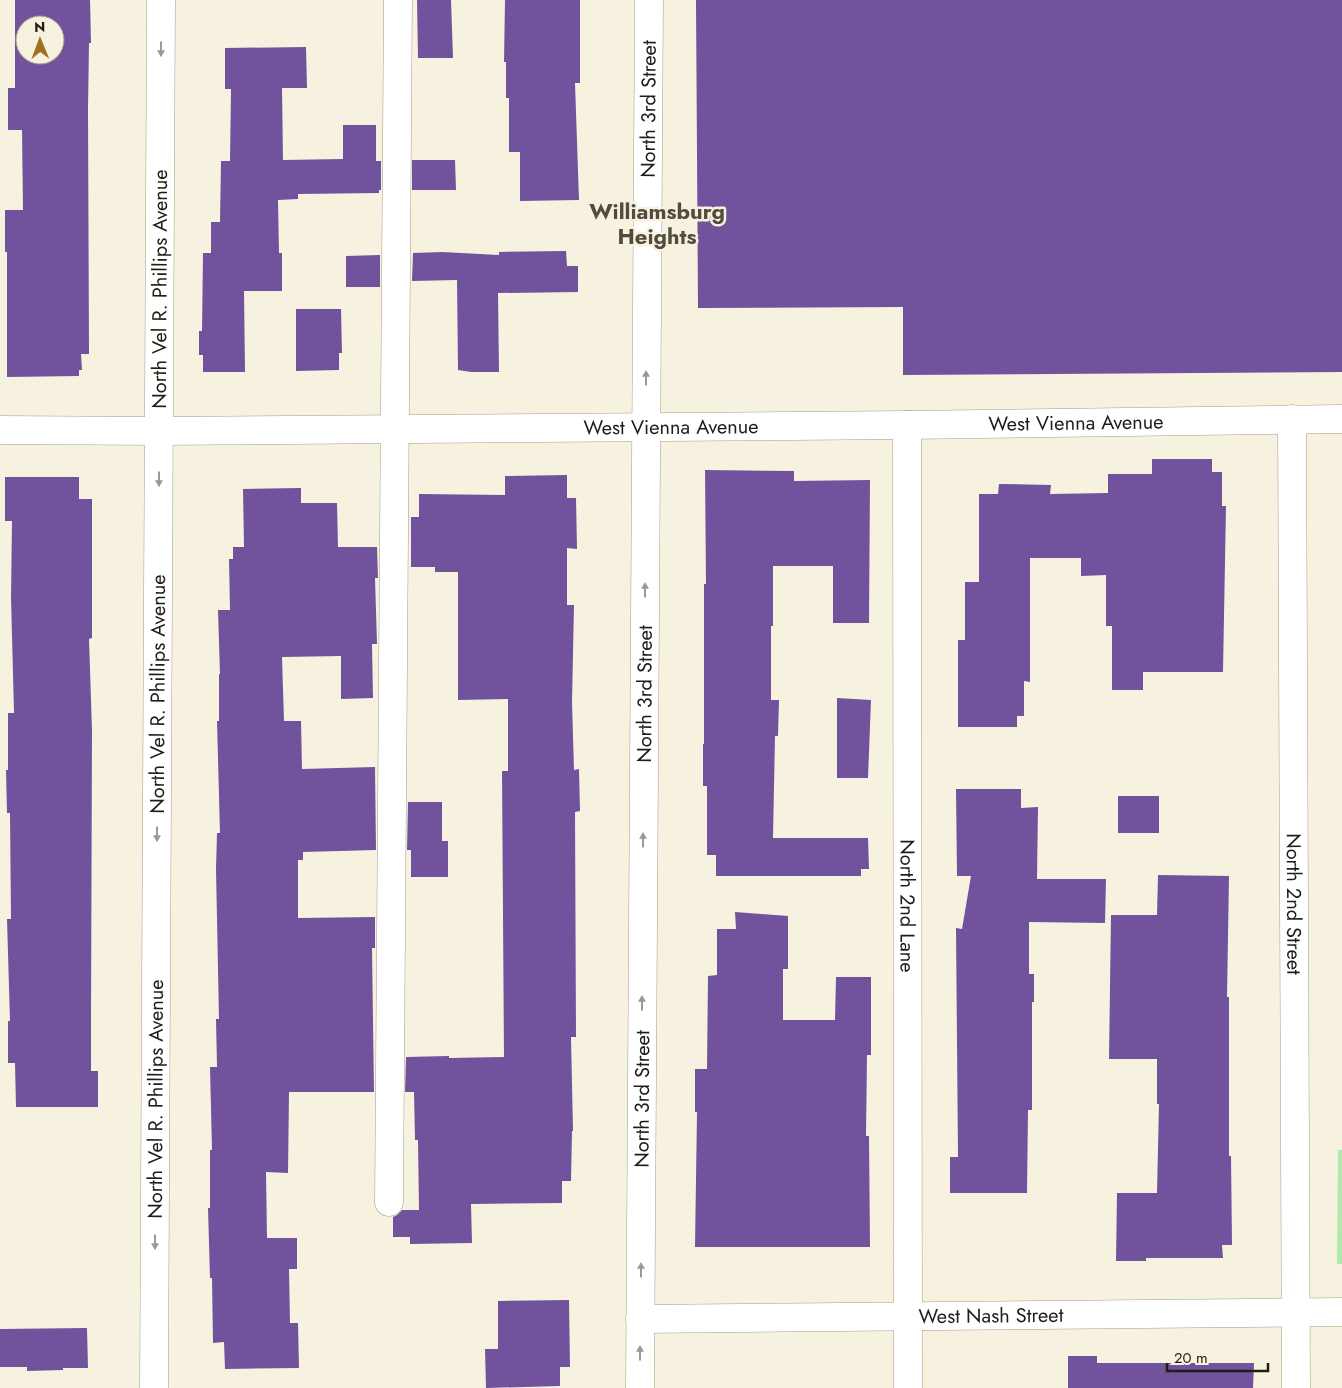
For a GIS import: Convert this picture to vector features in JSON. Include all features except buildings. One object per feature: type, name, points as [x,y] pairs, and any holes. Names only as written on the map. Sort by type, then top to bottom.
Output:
[{"type":"street","name":"North Vel R. Phillips Avenue","points":[[154,1388],[161,0]]},
{"type":"street","points":[[389,1202],[398,0]]},
{"type":"street","name":"North 3rd Street","points":[[640,1388],[649,0]]},
{"type":"street","name":"North 2nd Street","points":[[1292,419],[1296,1388]]},
{"type":"street","name":"West Vienna Avenue","points":[[0,430],[159,431],[907,425],[1342,419]]},
{"type":"street","name":"North 2nd Lane","points":[[907,425],[908,1388]]},
{"type":"street","name":"West Nash Street","points":[[640,1319],[1342,1312]]},
{"type":"green space","points":[[1338,1150],[1342,1150],[1342,1264],[1337,1264]]},
{"type":"district","name":"Williamsburg Heights","points":[[657,224]]}]
